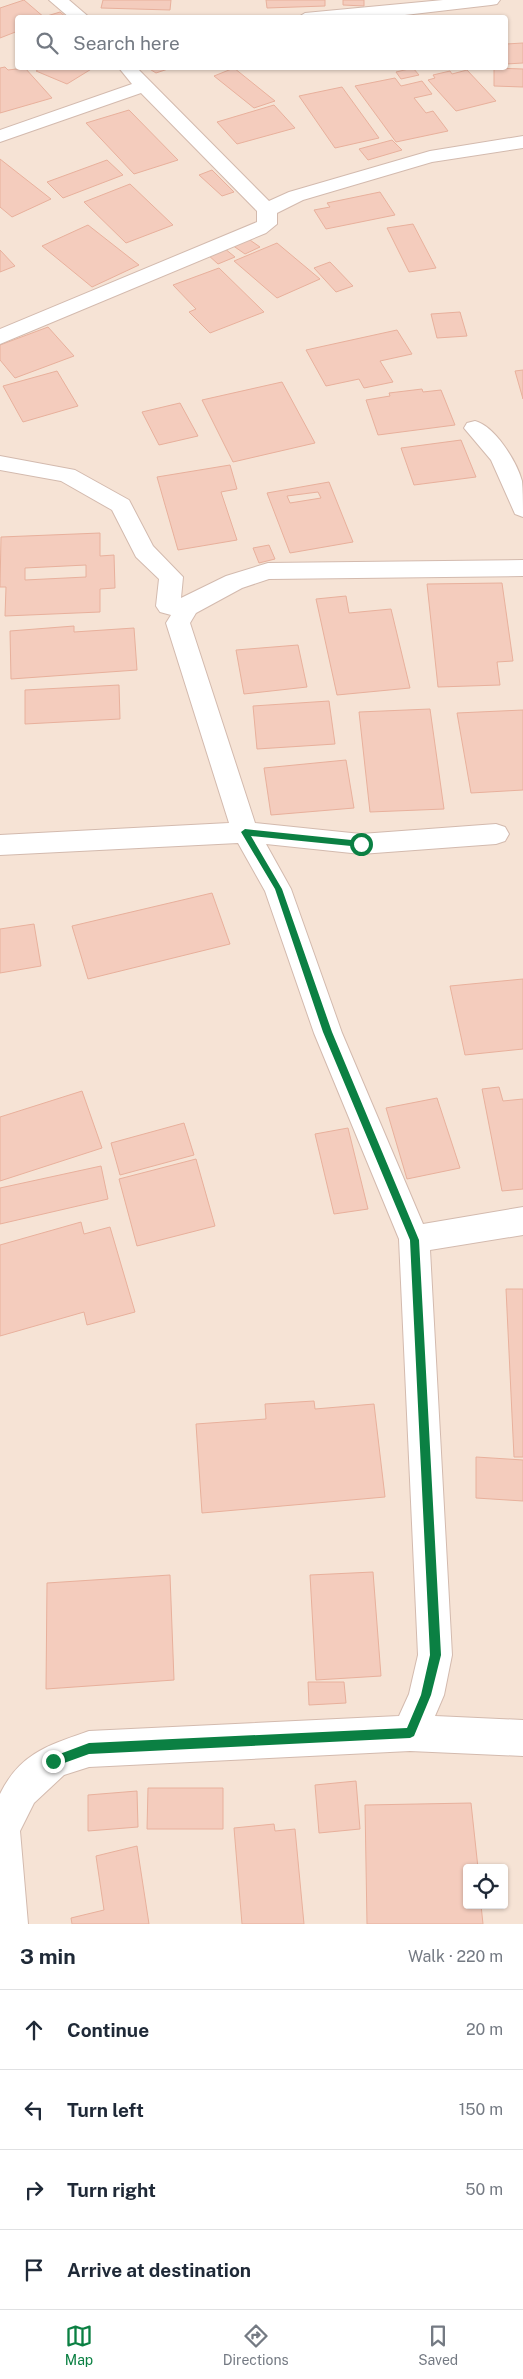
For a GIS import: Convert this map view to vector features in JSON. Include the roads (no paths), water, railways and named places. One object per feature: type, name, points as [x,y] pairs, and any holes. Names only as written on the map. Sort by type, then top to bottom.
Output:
[{"type":"street","points":[[58,0],[78,15]]},
{"type":"street","points":[[348,15],[491,0]]},
{"type":"street","points":[[0,337],[267,224],[267,210],[130,70]]},
{"type":"street","points":[[0,136],[144,86]]},
{"type":"street","points":[[267,210],[296,196],[430,158],[523,142]]},
{"type":"street","points":[[475,428],[501,457],[523,509]]},
{"type":"street","points":[[0,463],[67,475],[121,505],[144,551],[171,577],[168,606],[187,607],[234,582],[268,571],[523,568]]},
{"type":"street","points":[[187,607],[178,623],[245,832],[278,889],[328,1032],[414,1240],[435,1655],[426,1695],[410,1733]]},
{"type":"street","points":[[0,845],[245,832],[361,844],[496,834]]},
{"type":"street","points":[[414,1240],[523,1221]]},
{"type":"street","points":[[9,1924],[1,1824],[21,1790],[53,1761],[89,1749],[410,1733],[523,1738]]}]
